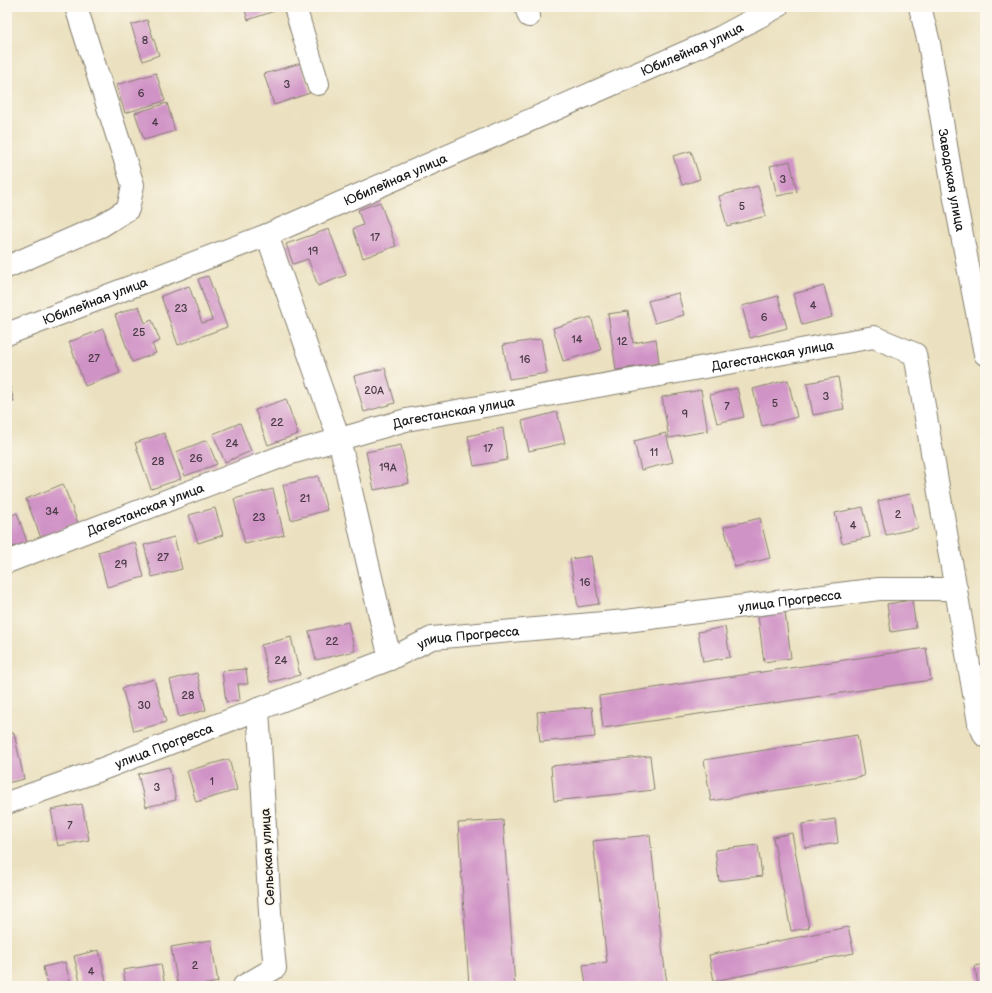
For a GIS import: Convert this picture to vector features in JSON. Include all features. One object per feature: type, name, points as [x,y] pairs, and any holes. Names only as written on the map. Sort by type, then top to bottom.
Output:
[{"type":"street","points":[[7,267],[101,226],[128,209],[133,185],[76,7]]},
{"type":"street","points":[[295,7],[318,84]]},
{"type":"street","name":"Юбилейная улица","points":[[7,334],[267,235],[721,37],[777,7]]},
{"type":"street","name":"Заводская улица","points":[[920,7],[929,42],[955,199],[985,354]]},
{"type":"street","points":[[267,235],[339,439],[390,659]]},
{"type":"street","name":"Дагестанская улица","points":[[7,562],[288,454],[406,420],[874,337],[915,354],[956,589]]},
{"type":"street","name":"улица Прогресса","points":[[7,803],[97,771],[390,659],[432,638],[626,621],[879,589],[956,589]]},
{"type":"street","points":[[956,589],[980,722],[985,736]]},
{"type":"street","name":"Сельская улица","points":[[244,986],[275,968],[271,929],[258,709]]},
{"type":"building","points":[[244,7],[286,7],[248,20]]},
{"type":"building","points":[[147,20],[159,55],[143,61],[131,25]]},
{"type":"building","points":[[301,63],[310,93],[274,105],[264,74]]},
{"type":"building","points":[[156,73],[165,101],[125,113],[116,85]]},
{"type":"building","points":[[167,103],[175,131],[144,140],[135,113]]},
{"type":"building","points":[[691,151],[700,179],[682,185],[673,156]]},
{"type":"building","points":[[790,161],[797,192],[777,196],[770,166]]},
{"type":"building","points":[[758,186],[766,216],[727,226],[719,196]]},
{"type":"building","points":[[380,202],[396,246],[363,258],[353,229],[363,225],[358,210]]},
{"type":"building","points":[[329,229],[346,275],[318,286],[308,259],[293,264],[286,244]]},
{"type":"building","points":[[208,276],[227,327],[178,345],[161,296],[189,286],[202,323],[212,320],[198,279]]},
{"type":"building","points":[[824,286],[832,317],[802,325],[793,294]]},
{"type":"building","points":[[678,293],[684,315],[655,323],[648,301]]},
{"type":"building","points":[[778,296],[787,328],[750,338],[742,306]]},
{"type":"building","points":[[139,306],[145,323],[152,320],[160,341],[152,344],[156,353],[132,362],[115,315]]},
{"type":"building","points":[[628,311],[633,343],[656,339],[659,363],[616,370],[608,314]]},
{"type":"building","points":[[591,317],[601,350],[563,361],[553,328]]},
{"type":"building","points":[[103,329],[120,373],[85,386],[69,342]]},
{"type":"building","points":[[541,339],[547,373],[509,379],[503,345]]},
{"type":"building","points":[[385,368],[395,403],[364,412],[354,376]]},
{"type":"building","points":[[7,377],[14,401],[7,403]]},
{"type":"building","points":[[838,377],[844,409],[813,415],[807,383]]},
{"type":"building","points":[[788,380],[797,417],[762,426],[753,389]]},
{"type":"building","points":[[737,388],[744,417],[717,423],[710,395]]},
{"type":"building","points":[[701,390],[708,431],[669,438],[662,397]]},
{"type":"building","points":[[286,399],[298,434],[268,445],[255,410]]},
{"type":"building","points":[[557,412],[565,443],[529,451],[522,421]]},
{"type":"building","points":[[240,423],[251,451],[225,462],[213,434]]},
{"type":"building","points":[[503,428],[507,460],[474,466],[468,436]]},
{"type":"building","points":[[164,433],[181,479],[151,489],[135,443]]},
{"type":"building","points":[[666,433],[673,462],[641,470],[634,441]]},
{"type":"building","points":[[207,440],[217,464],[185,476],[176,452]]},
{"type":"building","points":[[401,445],[409,483],[374,490],[366,452]]},
{"type":"building","points":[[318,476],[327,510],[291,520],[283,485]]},
{"type":"building","points":[[63,484],[78,523],[41,538],[26,499]]},
{"type":"building","points":[[273,489],[284,535],[245,544],[234,499]]},
{"type":"building","points":[[910,494],[918,528],[886,535],[878,501]]},
{"type":"building","points":[[863,507],[870,537],[842,543],[835,513]]},
{"type":"building","points":[[215,508],[223,535],[198,543],[189,515]]},
{"type":"building","points":[[17,513],[27,542],[7,549],[7,517]]},
{"type":"building","points":[[760,518],[770,558],[735,567],[724,527]]},
{"type":"building","points":[[174,537],[182,569],[152,577],[144,545]]},
{"type":"building","points":[[135,542],[144,577],[107,587],[98,552]]},
{"type":"building","points":[[591,556],[599,604],[578,607],[570,559]]},
{"type":"building","points":[[912,600],[916,628],[891,632],[887,604]]},
{"type":"building","points":[[785,612],[791,658],[764,662],[758,616]]},
{"type":"building","points":[[348,622],[355,651],[316,660],[309,631]]},
{"type":"building","points":[[725,627],[730,657],[703,662],[698,632]]},
{"type":"building","points":[[291,637],[300,675],[270,682],[261,645]]},
{"type":"building","points":[[926,648],[931,680],[603,728],[599,696]]},
{"type":"building","points":[[246,669],[248,684],[238,684],[240,700],[226,702],[222,671]]},
{"type":"building","points":[[197,673],[206,710],[179,717],[170,680]]},
{"type":"building","points":[[154,679],[166,722],[134,731],[122,688]]},
{"type":"building","points":[[592,707],[595,737],[540,742],[537,712]]},
{"type":"building","points":[[14,733],[24,779],[7,783],[7,734]]},
{"type":"building","points":[[857,735],[864,776],[711,801],[704,760]]},
{"type":"building","points":[[650,756],[654,790],[554,801],[551,766]]},
{"type":"building","points":[[229,759],[237,790],[196,802],[187,771]]},
{"type":"building","points":[[169,767],[176,800],[146,807],[138,774]]},
{"type":"building","points":[[82,804],[89,840],[58,846],[51,810]]},
{"type":"building","points":[[835,819],[838,843],[805,848],[802,824]]},
{"type":"building","points":[[503,820],[515,986],[469,986],[458,823]]},
{"type":"building","points":[[792,833],[809,928],[791,931],[773,837]]},
{"type":"building","points":[[650,835],[667,983],[649,986],[586,986],[583,965],[607,962],[593,841]]},
{"type":"building","points":[[758,845],[762,876],[719,881],[715,850]]},
{"type":"building","points":[[848,927],[854,953],[714,981],[709,955]]},
{"type":"building","points":[[211,940],[218,982],[197,986],[178,986],[171,947]]},
{"type":"building","points":[[99,950],[107,986],[81,986],[74,956]]},
{"type":"building","points":[[65,962],[71,986],[47,986],[43,967]]},
{"type":"building","points":[[161,964],[165,986],[126,986],[123,970]]},
{"type":"building","points":[[985,964],[985,986],[978,986],[975,966]]}]
